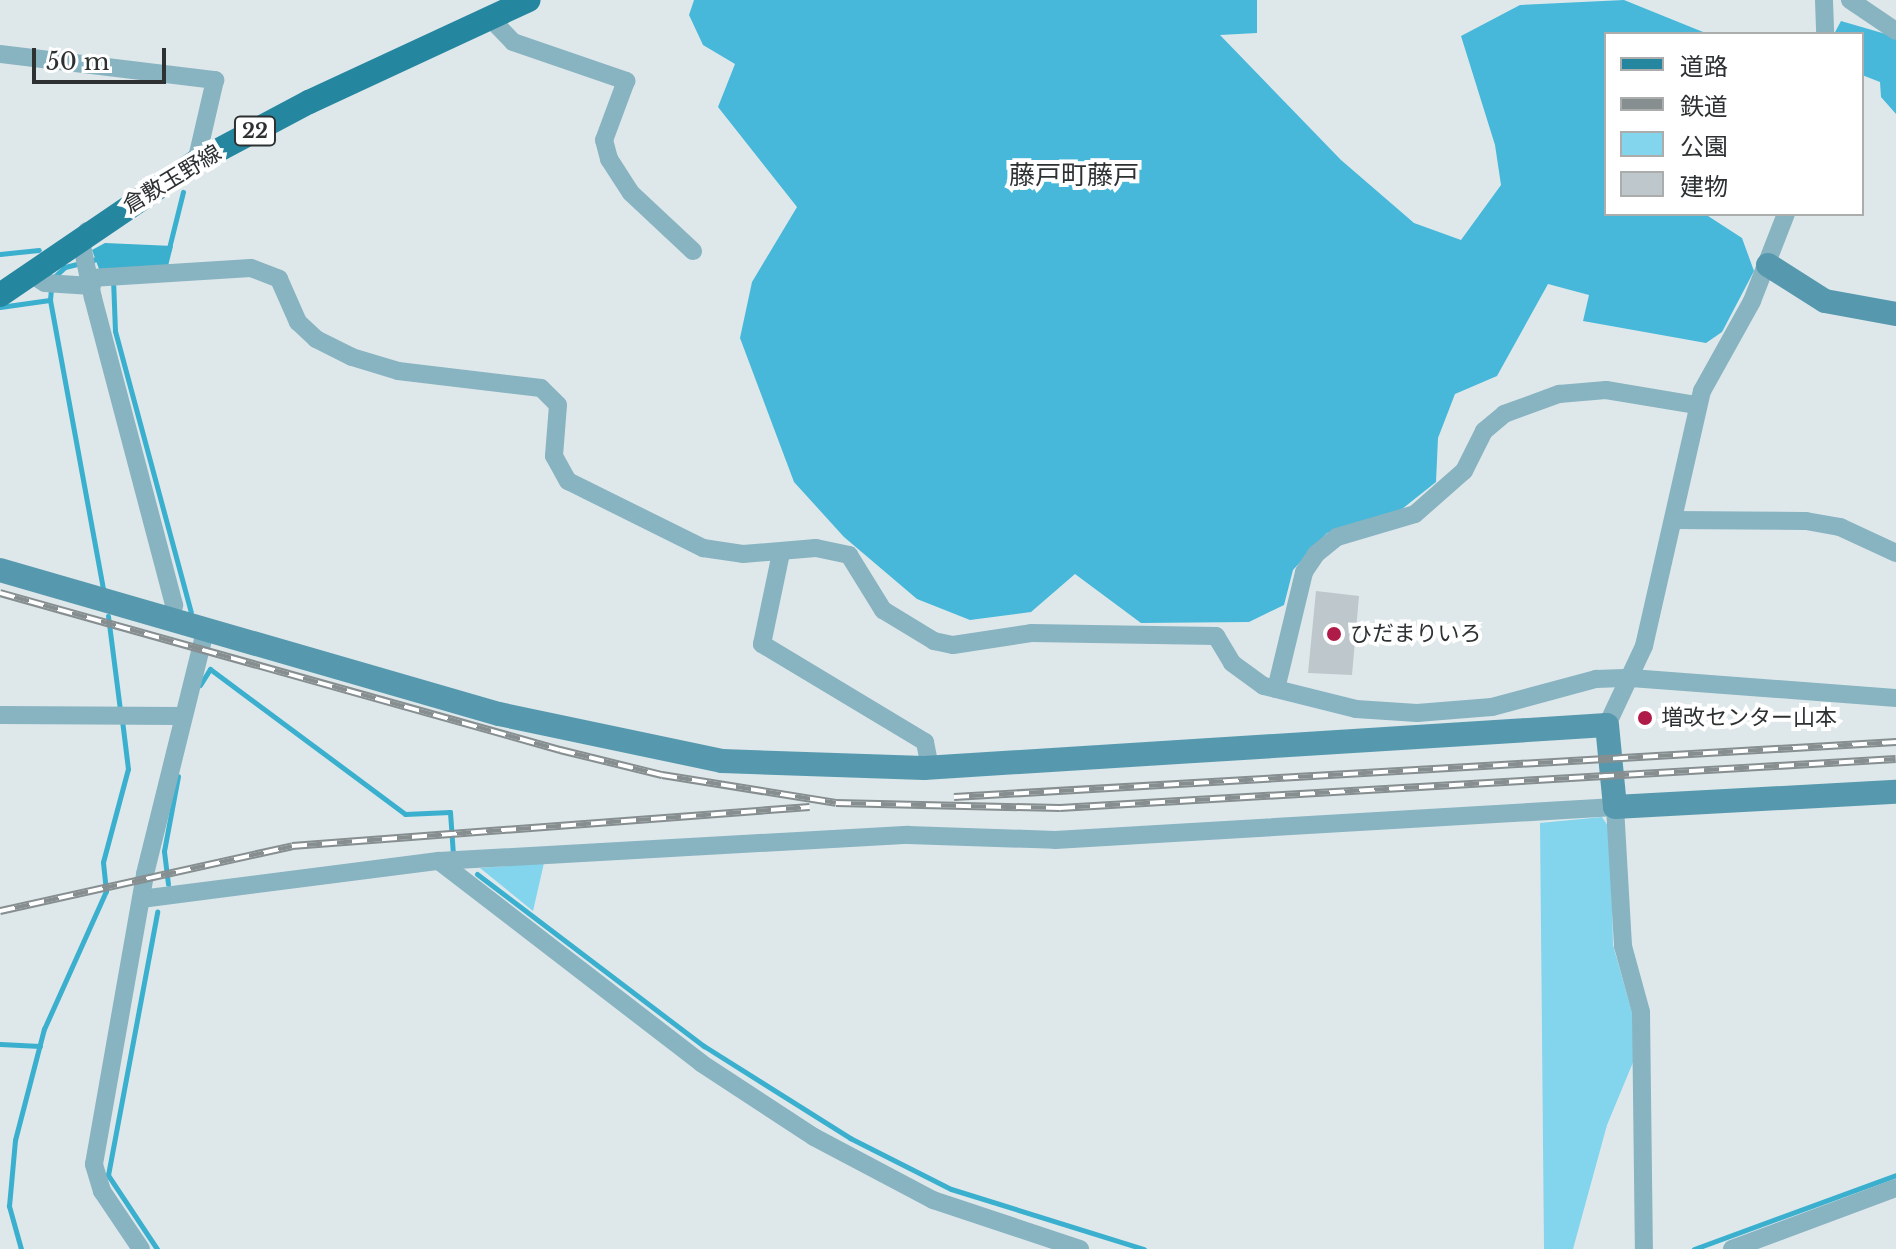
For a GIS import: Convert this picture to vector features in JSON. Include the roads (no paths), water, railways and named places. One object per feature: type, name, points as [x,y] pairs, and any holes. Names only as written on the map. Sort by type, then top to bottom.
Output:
[{"type":"main road","name":"倉敷玉野線","points":[[0,295],[95,267],[196,162],[529,0]]},
{"type":"street","points":[[1824,0],[1825,32]]},
{"type":"street","points":[[1850,0],[1896,31]]},
{"type":"street","points":[[490,18],[513,42],[626,81],[604,140],[609,159],[631,193],[693,251]]},
{"type":"street","points":[[0,54],[209,79],[196,162]]},
{"type":"street","points":[[1644,1249],[1641,1012],[1623,946],[1607,725],[1631,678],[1673,520],[1697,405],[1768,265],[1785,216]]},
{"type":"street","points":[[1768,265],[1825,301],[1896,314]]},
{"type":"street","points":[[95,267],[174,605],[169,620]]},
{"type":"street","points":[[44,280],[95,267],[251,268],[268,273],[279,279],[298,322],[352,357],[420,375],[526,384],[554,396],[557,468],[568,481],[630,516],[703,548],[781,553],[816,548],[849,555],[883,610],[934,641],[953,645],[1031,633],[1216,636],[1248,678],[1276,689],[1356,709],[1417,713],[1492,707],[1596,679],[1631,678],[1896,698]]},
{"type":"street","points":[[1276,689],[1304,572],[1316,554],[1337,537],[1415,514],[1464,471],[1484,431],[1504,414],[1559,394],[1606,390],[1697,405]]},
{"type":"street","points":[[1673,520],[1806,521],[1840,527],[1896,553]]},
{"type":"street","points":[[781,553],[762,644],[925,742],[930,767]]},
{"type":"street","points":[[0,570],[499,714],[661,752],[775,766],[930,767],[1607,725]]},
{"type":"street","points":[[139,1246],[102,1191],[94,1164],[141,899],[181,716],[205,631]]},
{"type":"street","points":[[0,715],[181,716]]},
{"type":"street","points":[[141,899],[439,861],[908,835],[1055,840],[1896,792]]},
{"type":"street","points":[[439,861],[701,1063],[814,1137],[933,1200],[1080,1249]]},
{"type":"street","points":[[1732,1249],[1896,1188]]},
{"type":"waterway","points":[[168,252],[183,192]]},
{"type":"waterway","points":[[0,254],[39,250]]},
{"type":"waterway","points":[[53,278],[65,267],[101,258]]},
{"type":"waterway","points":[[113,279],[115,331],[191,612]]},
{"type":"waterway","points":[[0,307],[50,300],[51,288]]},
{"type":"waterway","points":[[50,300],[103,589]]},
{"type":"waterway","points":[[108,616],[120,710]]},
{"type":"waterway","points":[[200,685],[210,669],[405,814],[450,812],[453,851]]},
{"type":"waterway","points":[[21,1249],[9,1206],[15,1140],[44,1029],[106,891],[103,862],[128,769],[122,720]]},
{"type":"waterway","points":[[168,884],[164,851],[178,776]]},
{"type":"waterway","points":[[477,874],[704,1046],[850,1138],[951,1189],[1144,1249]]},
{"type":"waterway","points":[[157,912],[108,1175],[157,1249]]},
{"type":"waterway","points":[[0,1044],[40,1046]]},
{"type":"waterway","points":[[1694,1249],[1896,1175]]},
{"type":"railway","points":[[0,593],[560,750],[662,775],[836,803],[1060,808],[1896,759]]},
{"type":"railway","points":[[954,797],[1896,742]]},
{"type":"railway","points":[[0,911],[292,846],[810,807]]},
{"type":"place","name":"ひだまりいろ","points":[[1334,634]]},
{"type":"place","name":"増改センター山本","points":[[1645,718]]},
{"type":"district","name":"藤戸町藤戸","points":[[1074,176]]}]
